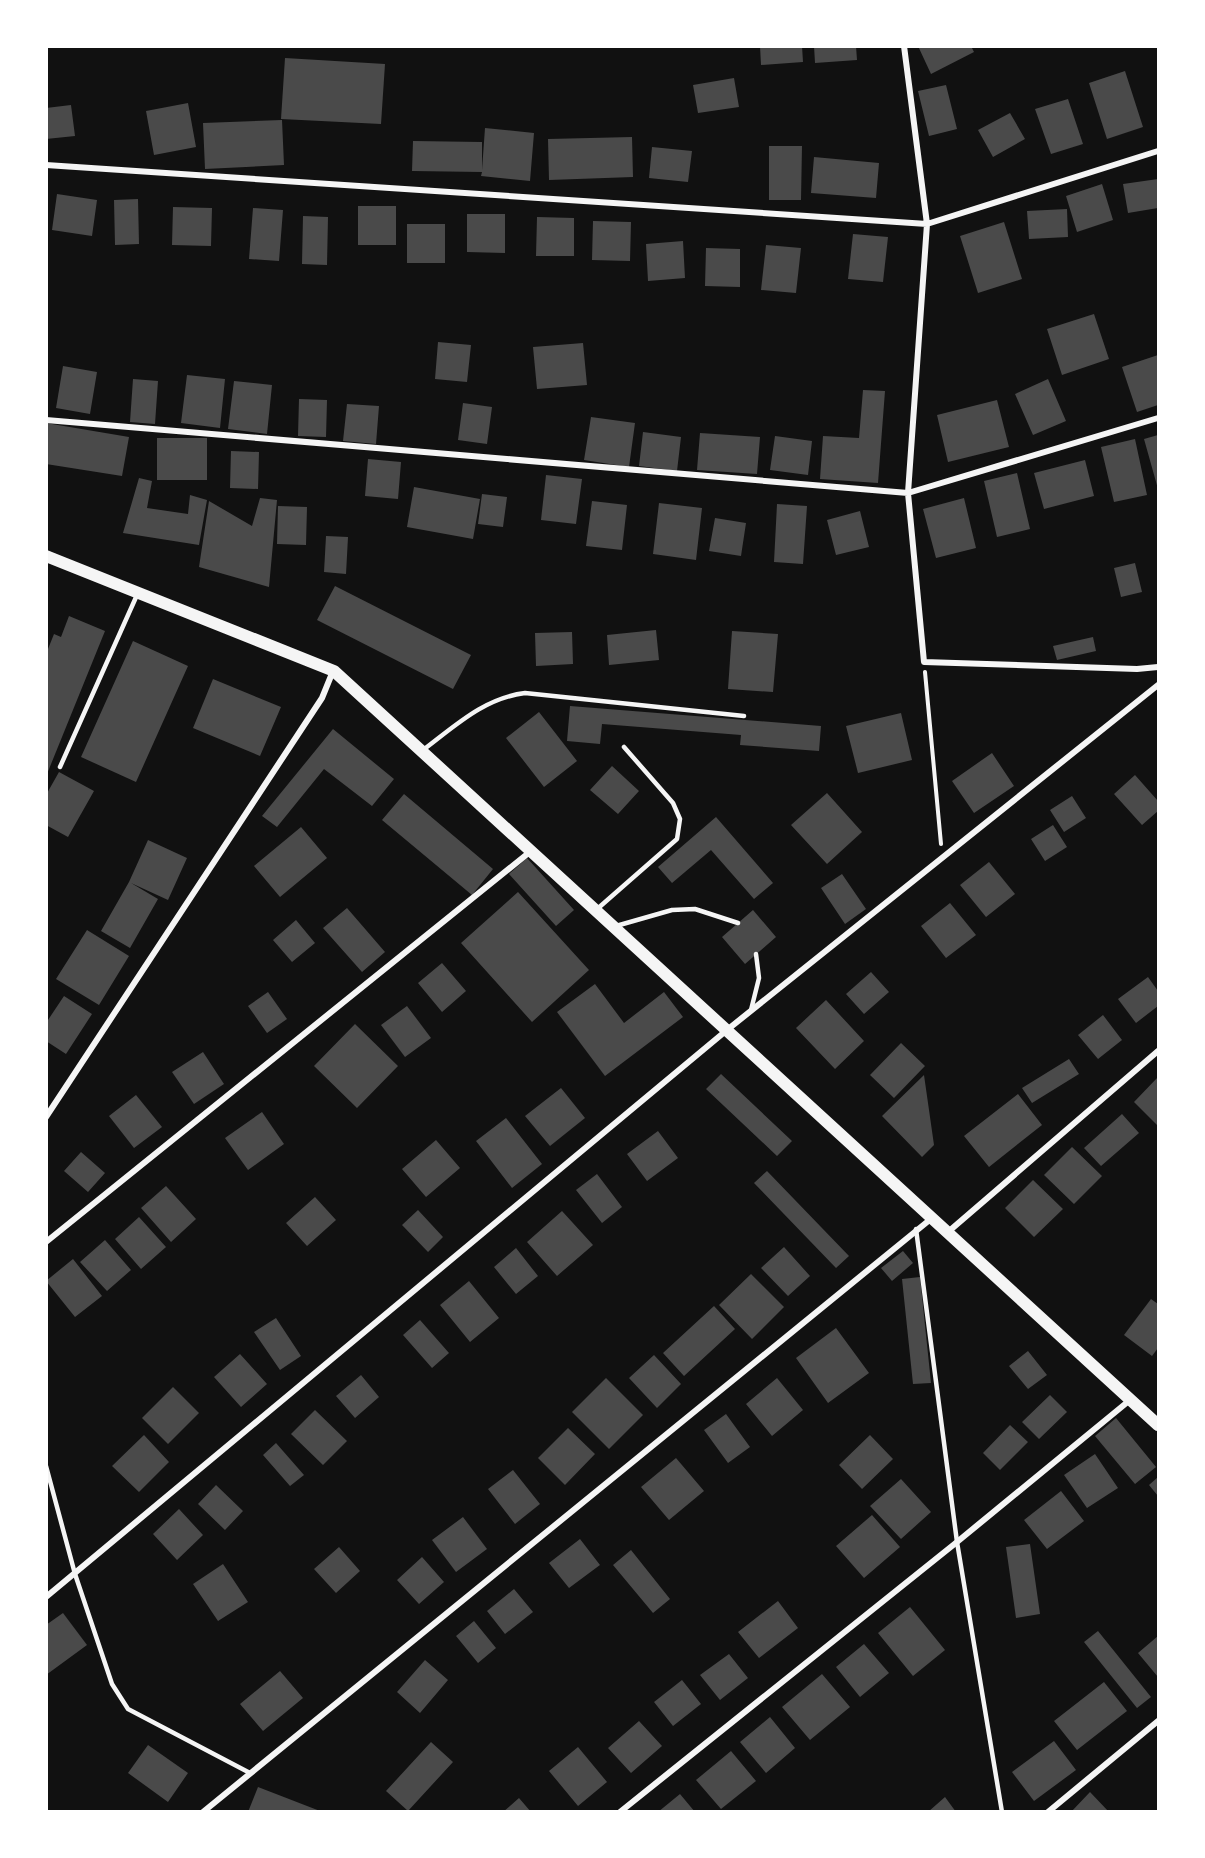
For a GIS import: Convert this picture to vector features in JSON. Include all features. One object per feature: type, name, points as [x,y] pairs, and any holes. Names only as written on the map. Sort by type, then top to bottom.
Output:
[{"type":"main road","points":[[46,556],[334,670],[1130,1400],[1156,1419]]},
{"type":"street","points":[[904,46],[927,224],[908,493],[924,662],[1137,669],[1158,667]]},
{"type":"street","points":[[46,165],[927,224],[1158,151]]},
{"type":"street","points":[[46,420],[908,493],[1158,418]]},
{"type":"street","points":[[46,1117],[322,698],[334,670]]},
{"type":"street","points":[[46,1597],[727,1030],[1158,685]]},
{"type":"street","points":[[46,1242],[531,851]]},
{"type":"street","points":[[948,1232],[1158,1051]]},
{"type":"street","points":[[203,1812],[932,1218]]},
{"type":"street","points":[[620,1812],[1130,1400]]},
{"type":"street","points":[[1048,1812],[1158,1721]]},
{"type":"lane","points":[[60,767],[138,592]]},
{"type":"lane","points":[[422,751],[483,705],[507,695],[525,693],[744,716]]},
{"type":"lane","points":[[596,910],[677,839],[680,819],[673,803],[624,747]]},
{"type":"lane","points":[[614,926],[672,910],[695,909],[738,923]]},
{"type":"lane","points":[[752,1010],[759,978],[756,954]]},
{"type":"lane","points":[[916,1229],[957,1542],[1002,1812]]},
{"type":"lane","points":[[46,1466],[75,1574],[112,1684],[128,1709],[250,1773]]},
{"type":"path","points":[[924,662],[942,858]]},
{"type":"building","points":[[760,46],[802,46],[803,62],[761,65]]},
{"type":"building","points":[[814,46],[856,46],[857,60],[815,63]]},
{"type":"building","points":[[918,46],[971,46],[974,52],[931,74]]},
{"type":"building","points":[[285,58],[385,64],[381,124],[281,119]]},
{"type":"building","points":[[1125,71],[1143,127],[1107,139],[1089,83]]},
{"type":"building","points":[[734,78],[739,107],[698,113],[693,85]]},
{"type":"building","points":[[946,85],[957,129],[929,136],[918,91]]},
{"type":"building","points":[[1068,99],[1083,144],[1051,154],[1035,109]]},
{"type":"building","points":[[188,103],[196,147],[154,155],[146,111]]},
{"type":"building","points":[[71,105],[75,136],[46,139],[46,108]]},
{"type":"building","points":[[1010,113],[1025,139],[993,157],[978,130]]},
{"type":"building","points":[[282,120],[284,165],[205,169],[203,123]]},
{"type":"building","points":[[485,128],[534,133],[530,181],[481,176],[482,172],[412,171],[413,141],[482,142],[482,170]]},
{"type":"building","points":[[632,137],[633,177],[549,180],[548,139]]},
{"type":"building","points":[[769,146],[802,146],[801,200],[769,200]]},
{"type":"building","points":[[652,147],[692,151],[688,182],[649,178]]},
{"type":"building","points":[[814,157],[879,163],[876,198],[811,193]]},
{"type":"building","points":[[1158,179],[1158,208],[1128,213],[1123,184]]},
{"type":"building","points":[[1102,184],[1113,220],[1077,232],[1066,196]]},
{"type":"building","points":[[57,194],[97,200],[92,236],[52,230]]},
{"type":"building","points":[[138,199],[139,244],[115,245],[114,200]]},
{"type":"building","points":[[358,206],[396,206],[396,245],[358,245]]},
{"type":"building","points":[[173,207],[212,208],[211,246],[172,245]]},
{"type":"building","points":[[253,208],[283,210],[279,261],[249,259]]},
{"type":"building","points":[[1067,209],[1068,237],[1029,239],[1027,211]]},
{"type":"building","points":[[467,214],[505,214],[505,253],[467,252]]},
{"type":"building","points":[[303,216],[328,217],[327,265],[302,264]]},
{"type":"building","points":[[537,217],[574,218],[574,256],[536,256]]},
{"type":"building","points":[[593,221],[631,222],[630,261],[592,260]]},
{"type":"building","points":[[1004,222],[1022,279],[978,293],[960,236]]},
{"type":"building","points":[[407,224],[445,224],[445,263],[407,263]]},
{"type":"building","points":[[853,234],[888,237],[883,282],[848,279]]},
{"type":"building","points":[[683,241],[685,278],[648,281],[646,244]]},
{"type":"building","points":[[766,245],[801,248],[796,293],[761,290]]},
{"type":"building","points":[[706,248],[740,249],[740,287],[705,286]]},
{"type":"building","points":[[1094,314],[1109,359],[1062,375],[1047,329]]},
{"type":"building","points":[[438,342],[471,345],[467,382],[435,379]]},
{"type":"building","points":[[583,343],[587,385],[537,389],[533,347]]},
{"type":"building","points":[[1158,355],[1158,405],[1137,412],[1122,367]]},
{"type":"building","points":[[63,366],[97,372],[90,414],[56,408]]},
{"type":"building","points":[[187,375],[225,379],[220,428],[181,423]]},
{"type":"building","points":[[133,379],[158,381],[155,424],[130,422]]},
{"type":"building","points":[[1048,379],[1066,421],[1033,435],[1015,394]]},
{"type":"building","points":[[234,381],[272,385],[267,434],[228,429]]},
{"type":"building","points":[[863,390],[885,391],[878,483],[820,479],[823,436],[859,438]]},
{"type":"building","points":[[299,399],[327,400],[326,437],[298,436]]},
{"type":"building","points":[[997,400],[1009,447],[948,462],[937,415]]},
{"type":"building","points":[[463,403],[492,407],[487,444],[458,440]]},
{"type":"building","points":[[347,404],[379,406],[376,444],[343,441]]},
{"type":"building","points":[[591,417],[635,423],[629,467],[584,460]]},
{"type":"building","points":[[46,423],[129,437],[122,476],[46,464]]},
{"type":"building","points":[[643,432],[681,437],[677,471],[639,466]]},
{"type":"building","points":[[700,433],[760,437],[757,474],[697,470]]},
{"type":"building","points":[[1158,435],[1158,489],[1144,439]]},
{"type":"building","points":[[775,436],[812,441],[808,475],[770,470]]},
{"type":"building","points":[[157,438],[207,438],[207,480],[157,480]]},
{"type":"building","points":[[1135,439],[1147,495],[1114,502],[1101,447]]},
{"type":"building","points":[[231,451],[259,452],[258,489],[230,488]]},
{"type":"building","points":[[368,459],[401,462],[398,499],[365,496]]},
{"type":"building","points":[[1085,460],[1094,496],[1044,509],[1034,473]]},
{"type":"building","points":[[1017,473],[1030,529],[997,537],[984,481]]},
{"type":"building","points":[[546,475],[582,479],[576,524],[541,520]]},
{"type":"building","points":[[139,478],[152,481],[147,508],[188,514],[190,495],[207,500],[199,545],[123,533]]},
{"type":"building","points":[[414,487],[480,499],[473,539],[407,527]]},
{"type":"building","points":[[482,494],[507,497],[503,527],[478,524]]},
{"type":"building","points":[[260,498],[277,500],[269,587],[199,567],[209,501],[252,526]]},
{"type":"building","points":[[964,498],[976,548],[936,558],[923,509]]},
{"type":"building","points":[[592,501],[627,505],[622,550],[586,546]]},
{"type":"building","points":[[659,503],[702,508],[696,560],[653,554]]},
{"type":"building","points":[[777,504],[807,506],[803,564],[774,562]]},
{"type":"building","points":[[278,506],[307,507],[306,545],[277,544]]},
{"type":"building","points":[[860,511],[869,547],[836,555],[827,520]]},
{"type":"building","points":[[715,518],[746,523],[741,556],[709,551]]},
{"type":"building","points":[[326,536],[348,537],[346,574],[324,572]]},
{"type":"building","points":[[1135,563],[1142,592],[1121,597],[1114,568]]},
{"type":"building","points":[[335,586],[471,655],[453,689],[317,620]]},
{"type":"building","points":[[69,616],[105,631],[47,774],[46,654],[54,634],[61,637]]},
{"type":"building","points":[[656,630],[659,660],[609,665],[607,635]]},
{"type":"building","points":[[732,631],[778,634],[773,692],[728,689]]},
{"type":"building","points":[[572,632],[573,664],[536,666],[535,633]]},
{"type":"building","points":[[1093,637],[1096,651],[1057,660],[1053,646]]},
{"type":"building","points":[[133,641],[188,666],[136,782],[81,757]]},
{"type":"building","points":[[213,679],[281,707],[260,756],[193,728]]},
{"type":"building","points":[[570,706],[821,726],[819,751],[740,745],[741,735],[602,724],[600,744],[567,741]]},
{"type":"building","points":[[539,712],[577,761],[544,787],[506,738]]},
{"type":"building","points":[[901,713],[912,760],[858,773],[846,726]]},
{"type":"building","points":[[333,729],[394,779],[372,806],[324,769],[277,827],[262,816]]},
{"type":"building","points":[[992,753],[1014,786],[974,813],[952,781]]},
{"type":"building","points":[[612,766],[639,791],[618,814],[590,790]]},
{"type":"building","points":[[59,772],[94,791],[68,837],[46,825],[46,795]]},
{"type":"building","points":[[1135,775],[1158,801],[1158,811],[1142,825],[1114,794]]},
{"type":"building","points":[[827,793],[862,832],[827,864],[791,825]]},
{"type":"building","points":[[404,794],[493,869],[472,895],[382,820]]},
{"type":"building","points":[[1072,796],[1086,818],[1064,832],[1050,810]]},
{"type":"building","points":[[716,817],[773,883],[754,899],[711,850],[672,883],[658,867]]},
{"type":"building","points":[[1053,825],[1067,847],[1045,861],[1031,839]]},
{"type":"building","points":[[301,827],[327,858],[280,897],[254,866]]},
{"type":"building","points":[[148,840],[187,858],[168,900],[131,883],[158,899],[130,948],[101,931],[129,882]]},
{"type":"building","points":[[527,858],[574,910],[556,926],[509,874]]},
{"type":"building","points":[[989,862],[1015,894],[986,917],[960,885]]},
{"type":"building","points":[[842,874],[866,909],[845,924],[821,888]]},
{"type":"building","points":[[518,892],[589,970],[532,1022],[461,943]]},
{"type":"building","points":[[950,903],[976,935],[946,958],[921,926]]},
{"type":"building","points":[[347,908],[385,952],[362,972],[323,928]]},
{"type":"building","points":[[753,910],[776,937],[745,964],[722,937]]},
{"type":"building","points":[[296,920],[315,943],[292,962],[273,940]]},
{"type":"building","points":[[87,930],[129,956],[99,1005],[56,979]]},
{"type":"building","points":[[442,963],[466,991],[442,1012],[418,983]]},
{"type":"building","points":[[871,972],[889,992],[864,1014],[846,994]]},
{"type":"building","points":[[1148,977],[1158,991],[1158,1006],[1136,1023],[1118,999]]},
{"type":"building","points":[[595,984],[624,1023],[664,992],[683,1017],[605,1076],[557,1012]]},
{"type":"building","points":[[268,992],[287,1019],[267,1033],[248,1006]]},
{"type":"building","points":[[64,996],[92,1014],[66,1054],[46,1041],[46,1023]]},
{"type":"building","points":[[826,1000],[864,1041],[835,1069],[796,1028]]},
{"type":"building","points":[[407,1006],[431,1038],[405,1057],[381,1025]]},
{"type":"building","points":[[1103,1015],[1122,1040],[1098,1059],[1078,1035]]},
{"type":"building","points":[[355,1024],[398,1066],[357,1108],[314,1066]]},
{"type":"building","points":[[901,1043],[925,1066],[894,1098],[870,1075]]},
{"type":"building","points":[[203,1052],[224,1084],[194,1104],[172,1072]]},
{"type":"building","points":[[1069,1059],[1079,1074],[1032,1103],[1022,1088]]},
{"type":"building","points":[[721,1074],[792,1141],[777,1156],[706,1089]]},
{"type":"building","points":[[924,1075],[934,1145],[922,1157],[882,1116]]},
{"type":"building","points":[[1158,1077],[1158,1126],[1134,1102]]},
{"type":"building","points":[[561,1088],[585,1118],[550,1146],[525,1116]]},
{"type":"building","points":[[1018,1094],[1042,1125],[989,1167],[964,1136]]},
{"type":"building","points":[[136,1095],[162,1127],[134,1148],[109,1116]]},
{"type":"building","points":[[262,1112],[284,1144],[248,1170],[225,1138]]},
{"type":"building","points":[[1122,1114],[1139,1133],[1101,1166],[1084,1148]]},
{"type":"building","points":[[506,1118],[542,1164],[512,1188],[476,1141]]},
{"type":"building","points":[[658,1131],[678,1158],[647,1181],[627,1154]]},
{"type":"building","points":[[436,1140],[460,1168],[426,1197],[402,1169]]},
{"type":"building","points":[[1072,1147],[1102,1176],[1074,1204],[1044,1175]]},
{"type":"building","points":[[81,1152],[105,1173],[88,1192],[64,1171]]},
{"type":"building","points":[[767,1171],[849,1256],[836,1268],[754,1183]]},
{"type":"building","points":[[597,1174],[622,1207],[602,1223],[576,1190]]},
{"type":"building","points":[[1033,1180],[1063,1209],[1034,1237],[1005,1208]]},
{"type":"building","points":[[166,1186],[196,1219],[171,1242],[141,1208]]},
{"type":"building","points":[[315,1197],[336,1220],[307,1246],[286,1223]]},
{"type":"building","points":[[418,1210],[443,1237],[428,1252],[402,1225]]},
{"type":"building","points":[[562,1211],[593,1245],[557,1276],[527,1242]]},
{"type":"building","points":[[139,1217],[166,1247],[141,1269],[115,1239]]},
{"type":"building","points":[[105,1240],[131,1270],[107,1291],[80,1262]]},
{"type":"building","points":[[784,1247],[810,1276],[788,1296],[761,1268]]},
{"type":"building","points":[[516,1248],[538,1276],[516,1294],[494,1267]]},
{"type":"building","points":[[903,1251],[913,1263],[892,1281],[881,1268]]},
{"type":"building","points":[[73,1259],[102,1296],[75,1317],[46,1281]]},
{"type":"building","points":[[751,1274],[784,1307],[752,1339],[719,1305]]},
{"type":"building","points":[[920,1277],[931,1383],[913,1384],[902,1279]]},
{"type":"building","points":[[469,1281],[499,1318],[470,1342],[440,1305]]},
{"type":"building","points":[[1151,1299],[1158,1304],[1158,1348],[1152,1356],[1124,1335]]},
{"type":"building","points":[[714,1306],[735,1329],[684,1376],[663,1353]]},
{"type":"building","points":[[276,1318],[301,1356],[280,1370],[254,1332]]},
{"type":"building","points":[[420,1320],[449,1353],[432,1368],[403,1335]]},
{"type":"building","points":[[836,1328],[869,1373],[828,1403],[796,1358]]},
{"type":"building","points":[[1028,1351],[1047,1375],[1028,1389],[1009,1366]]},
{"type":"building","points":[[240,1354],[267,1384],[241,1407],[214,1377]]},
{"type":"building","points":[[654,1355],[681,1384],[657,1408],[629,1378]]},
{"type":"building","points":[[361,1375],[379,1397],[355,1418],[336,1396]]},
{"type":"building","points":[[606,1378],[643,1415],[609,1449],[572,1412]]},
{"type":"building","points":[[777,1378],[803,1410],[772,1436],[746,1404]]},
{"type":"building","points":[[173,1387],[199,1413],[168,1444],[142,1418]]},
{"type":"building","points":[[1050,1395],[1067,1412],[1039,1439],[1022,1422]]},
{"type":"building","points":[[315,1410],[347,1441],[323,1465],[291,1434]]},
{"type":"building","points":[[726,1414],[750,1447],[728,1463],[704,1430]]},
{"type":"building","points":[[1116,1418],[1156,1467],[1135,1484],[1095,1436]]},
{"type":"building","points":[[1010,1425],[1028,1442],[1000,1470],[983,1453]]},
{"type":"building","points":[[568,1428],[595,1454],[565,1485],[538,1458]]},
{"type":"building","points":[[144,1435],[169,1462],[139,1492],[112,1466]]},
{"type":"building","points":[[870,1435],[893,1459],[862,1489],[839,1465]]},
{"type":"building","points":[[276,1443],[304,1475],[290,1486],[263,1455]]},
{"type":"building","points":[[1095,1454],[1118,1488],[1087,1508],[1064,1475]]},
{"type":"building","points":[[676,1458],[704,1491],[669,1520],[641,1487]]},
{"type":"building","points":[[513,1470],[540,1504],[515,1524],[488,1489]]},
{"type":"building","points":[[1158,1477],[1158,1496],[1149,1485]]},
{"type":"building","points":[[901,1479],[931,1512],[901,1539],[870,1506]]},
{"type":"building","points":[[216,1485],[243,1511],[225,1530],[198,1504]]},
{"type":"building","points":[[1061,1491],[1084,1521],[1047,1549],[1024,1520]]},
{"type":"building","points":[[179,1509],[203,1535],[177,1560],[153,1534]]},
{"type":"building","points":[[872,1515],[900,1547],[864,1578],[836,1546]]},
{"type":"building","points":[[463,1517],[487,1549],[456,1572],[432,1540]]},
{"type":"building","points":[[580,1539],[600,1565],[569,1588],[549,1563]]},
{"type":"building","points":[[1030,1544],[1040,1614],[1016,1618],[1006,1547]]},
{"type":"building","points":[[339,1547],[360,1571],[336,1593],[314,1569]]},
{"type":"building","points":[[631,1550],[670,1599],[653,1613],[613,1565]]},
{"type":"building","points":[[422,1557],[444,1582],[419,1604],[397,1580]]},
{"type":"building","points":[[223,1564],[248,1602],[218,1621],[193,1584]]},
{"type":"building","points":[[514,1589],[533,1612],[505,1634],[487,1611]]},
{"type":"building","points":[[778,1601],[798,1628],[759,1658],[738,1632]]},
{"type":"building","points":[[910,1607],[945,1650],[913,1676],[878,1633]]},
{"type":"building","points":[[63,1613],[87,1645],[46,1675],[46,1625]]},
{"type":"building","points":[[474,1621],[496,1648],[478,1663],[456,1636]]},
{"type":"building","points":[[1098,1631],[1151,1697],[1137,1708],[1084,1642]]},
{"type":"building","points":[[1158,1636],[1158,1677],[1138,1653]]},
{"type":"building","points":[[864,1644],[889,1673],[860,1697],[836,1667]]},
{"type":"building","points":[[729,1654],[748,1678],[720,1700],[700,1675]]},
{"type":"building","points":[[425,1660],[448,1680],[420,1713],[397,1692]]},
{"type":"building","points":[[280,1671],[303,1698],[263,1731],[240,1704]]},
{"type":"building","points":[[822,1674],[850,1707],[810,1740],[782,1707]]},
{"type":"building","points":[[682,1680],[701,1704],[673,1726],[654,1702]]},
{"type":"building","points":[[1104,1682],[1127,1711],[1077,1750],[1054,1721]]},
{"type":"building","points":[[770,1717],[795,1748],[766,1773],[740,1742]]},
{"type":"building","points":[[639,1721],[662,1746],[631,1773],[608,1748]]},
{"type":"building","points":[[1054,1741],[1076,1770],[1034,1801],[1012,1772]]},
{"type":"building","points":[[431,1742],[453,1762],[408,1811],[386,1791]]},
{"type":"building","points":[[148,1745],[188,1773],[168,1802],[128,1773]]},
{"type":"building","points":[[578,1747],[607,1782],[578,1806],[549,1771]]},
{"type":"building","points":[[731,1751],[756,1781],[721,1809],[696,1780]]},
{"type":"building","points":[[258,1787],[320,1811],[320,1812],[248,1812]]},
{"type":"building","points":[[1090,1792],[1109,1812],[1071,1812]]},
{"type":"building","points":[[680,1794],[695,1812],[658,1812]]},
{"type":"building","points":[[945,1797],[956,1812],[928,1812]]},
{"type":"building","points":[[519,1798],[531,1812],[503,1812]]}]
